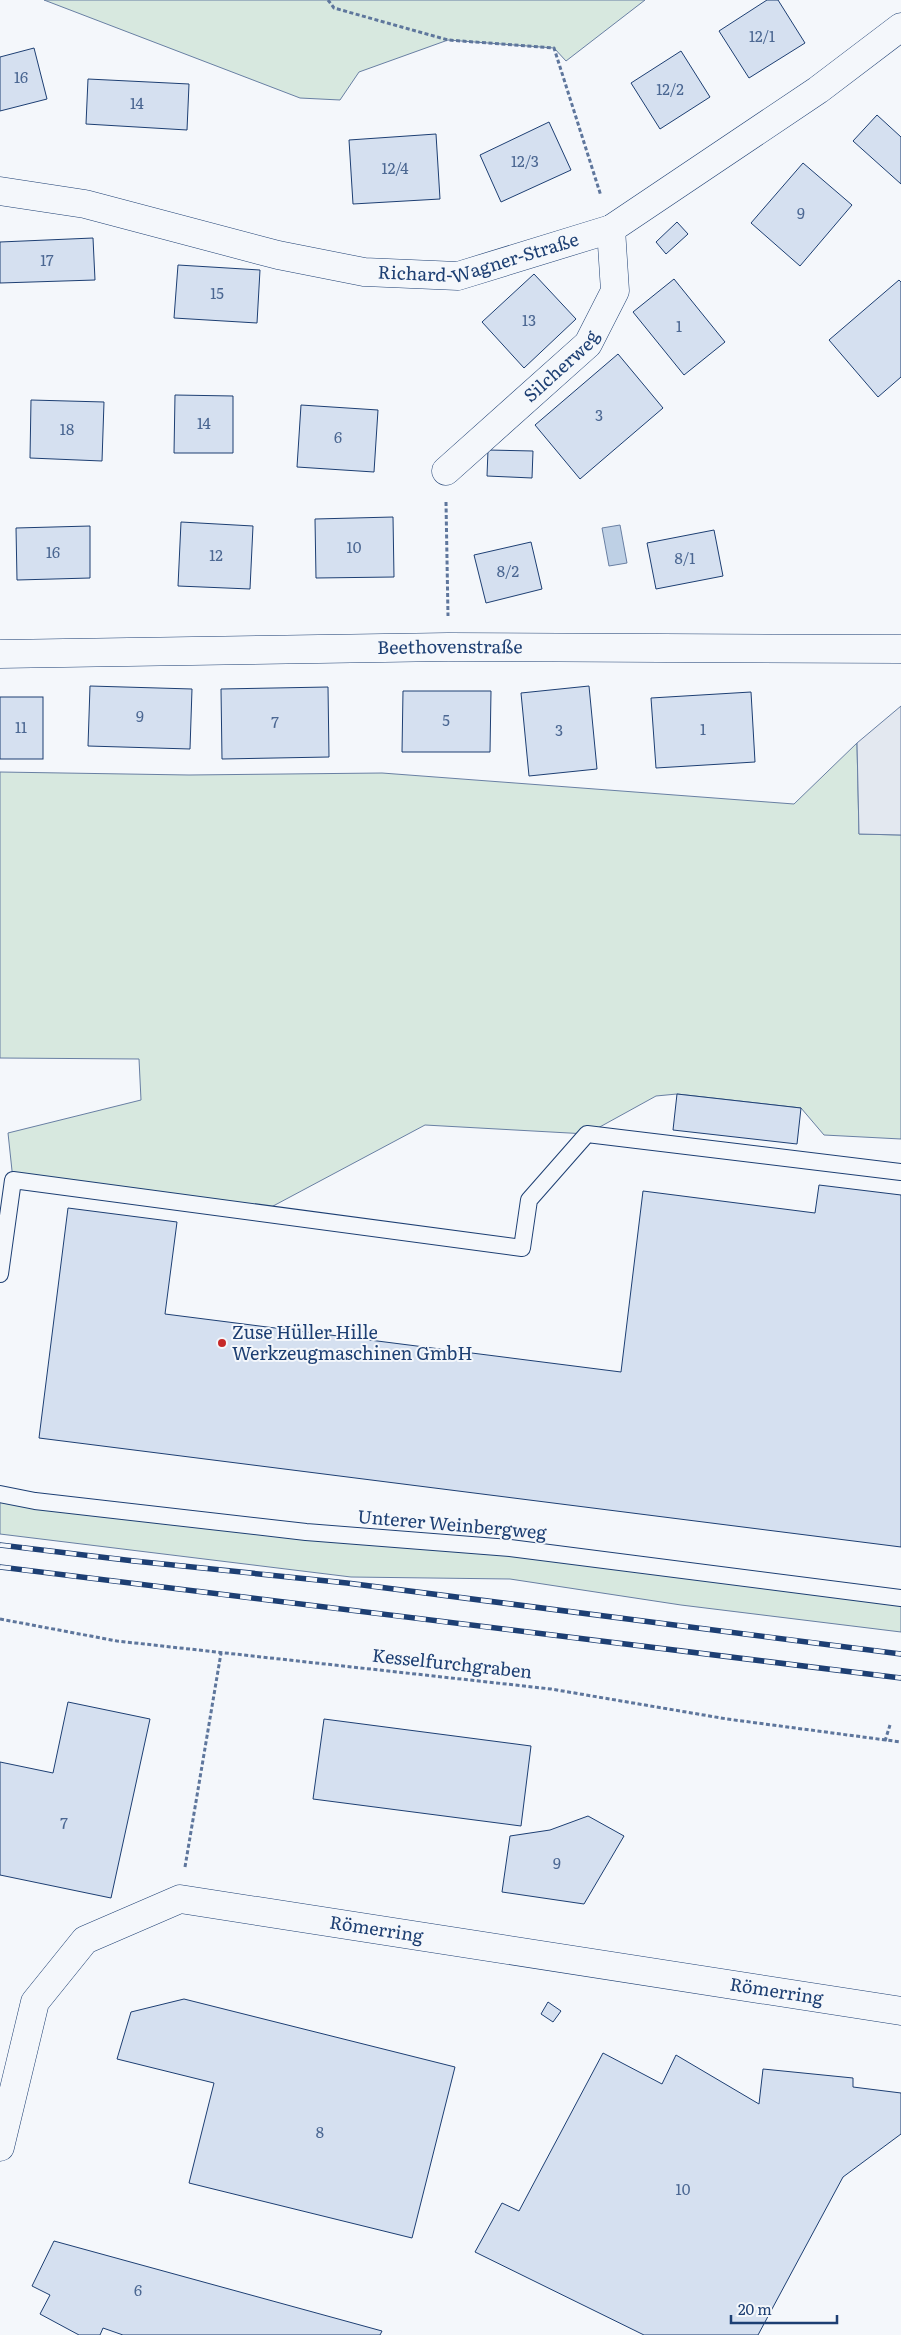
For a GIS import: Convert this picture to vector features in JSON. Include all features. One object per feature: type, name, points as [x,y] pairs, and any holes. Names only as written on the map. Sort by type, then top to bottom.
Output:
[{"type":"street","name":"Richard-Wagner-Straße","points":[[0,191],[85,204],[278,255],[364,272],[458,276],[610,229],[818,90],[901,27]]},
{"type":"street","name":"Silcherweg","points":[[446,471],[588,344],[615,291],[610,229]]},
{"type":"street","name":"Beethovenstraße","points":[[0,654],[448,647],[901,649]]},
{"type":"street","name":"Römerring","points":[[180,1899],[901,2011]]},
{"type":"street","points":[[2,2130],[35,2002],[84,1940],[180,1899]]},
{"type":"lane","points":[[0,1274],[13,1180],[522,1248],[529,1200],[587,1134],[901,1172]]},
{"type":"lane","name":"Unterer Weinbergweg","points":[[0,1494],[35,1501],[296,1531],[510,1548],[901,1598]]},
{"type":"path","points":[[328,0],[334,8],[448,40],[554,48],[610,229]]},
{"type":"path","points":[[446,471],[448,647]]},
{"type":"path","name":"Kesselfurchgraben","points":[[0,1619],[117,1641],[551,1689],[727,1719],[901,1742]]},
{"type":"path","points":[[180,1899],[221,1653]]},
{"type":"path","points":[[885,1741],[890,1725]]},
{"type":"shaded area","points":[[44,0],[645,0],[566,61],[554,48],[448,40],[359,72],[340,100],[300,98]]},
{"type":"shaded area","points":[[901,706],[901,835],[859,834],[857,743]]},
{"type":"shaded area","points":[[857,743],[859,834],[901,835],[901,1139],[824,1135],[801,1108],[677,1094],[656,1096],[587,1134],[425,1125],[260,1213],[13,1180],[8,1133],[141,1100],[139,1059],[0,1058],[0,772],[189,775],[382,773],[794,804]]},
{"type":"shaded area","points":[[0,1494],[901,1598],[901,1632],[681,1605],[510,1579],[351,1577],[0,1534]]},
{"type":"water","points":[[620,525],[627,563],[609,566],[602,528]]},
{"type":"building","points":[[767,0],[778,0],[805,43],[749,78],[719,31]]},
{"type":"building","points":[[34,48],[47,99],[0,111],[0,57]]},
{"type":"building","points":[[681,51],[710,97],[660,129],[631,83]]},
{"type":"building","points":[[88,79],[189,84],[187,130],[86,124]]},
{"type":"building","points":[[877,115],[901,137],[901,184],[853,141]]},
{"type":"building","points":[[549,122],[571,170],[501,202],[480,155]]},
{"type":"building","points":[[436,134],[440,199],[353,204],[349,140]]},
{"type":"building","points":[[803,163],[852,205],[800,266],[751,223]]},
{"type":"building","points":[[677,222],[688,234],[666,254],[656,242]]},
{"type":"building","points":[[93,238],[95,280],[0,283],[0,242]]},
{"type":"building","points":[[178,265],[260,270],[257,323],[174,318]]},
{"type":"building","points":[[534,274],[576,319],[524,368],[482,322]]},
{"type":"building","points":[[674,279],[725,342],[684,375],[633,312]]},
{"type":"building","points":[[899,280],[901,282],[901,377],[878,397],[829,340]]},
{"type":"building","points":[[618,354],[663,408],[580,479],[535,425]]},
{"type":"building","points":[[175,395],[233,396],[233,453],[174,453]]},
{"type":"building","points":[[31,400],[104,402],[102,461],[30,458]]},
{"type":"building","points":[[301,405],[378,410],[374,472],[297,467]]},
{"type":"building","points":[[488,450],[533,451],[532,478],[487,476]]},
{"type":"building","points":[[393,517],[394,577],[316,578],[315,519]]},
{"type":"building","points":[[181,522],[253,526],[250,589],[178,586]]},
{"type":"building","points":[[90,526],[90,578],[17,580],[16,528]]},
{"type":"building","points":[[714,530],[723,576],[656,589],[647,543]]},
{"type":"building","points":[[531,542],[542,589],[486,603],[474,555]]},
{"type":"building","points":[[90,686],[192,689],[190,749],[88,746]]},
{"type":"building","points":[[589,686],[597,769],[529,776],[521,693]]},
{"type":"building","points":[[328,687],[329,757],[222,759],[221,689]]},
{"type":"building","points":[[403,691],[491,691],[490,752],[402,752]]},
{"type":"building","points":[[751,692],[755,762],[656,768],[651,698]]},
{"type":"building","points":[[0,697],[43,697],[43,759],[0,759]]},
{"type":"building","points":[[677,1094],[801,1108],[797,1144],[673,1130]]},
{"type":"building","name":"Zuse Hüller Hille Werkzeugmaschinen GmbH","points":[[819,1185],[901,1195],[901,1547],[39,1438],[68,1208],[177,1222],[165,1314],[621,1372],[643,1191],[815,1213]]},
{"type":"building","points":[[68,1702],[150,1719],[111,1898],[0,1875],[0,1762],[53,1773]]},
{"type":"building","points":[[324,1719],[531,1746],[521,1826],[313,1799]]},
{"type":"building","points":[[588,1816],[624,1836],[584,1904],[502,1892],[510,1836],[550,1830]]},
{"type":"building","points":[[184,1999],[455,2067],[412,2238],[189,2183],[214,2083],[117,2059],[131,2012]]},
{"type":"building","points":[[548,2002],[561,2011],[553,2022],[541,2014]]},
{"type":"building","points":[[603,2053],[662,2084],[676,2055],[759,2104],[763,2069],[853,2078],[853,2087],[901,2093],[901,2134],[843,2177],[758,2335],[644,2335],[475,2252],[502,2203],[519,2211]]},
{"type":"building","points":[[54,2241],[382,2331],[380,2335],[123,2335],[103,2328],[100,2335],[79,2335],[40,2314],[50,2295],[32,2286]]},
{"type":"railway","points":[[0,1545],[347,1583],[901,1654]]},
{"type":"railway","points":[[0,1567],[901,1678]]},
{"type":"place","name":"Zuse Hüller Hille Werkzeugmaschinen GmbH","points":[[222,1343]]}]
